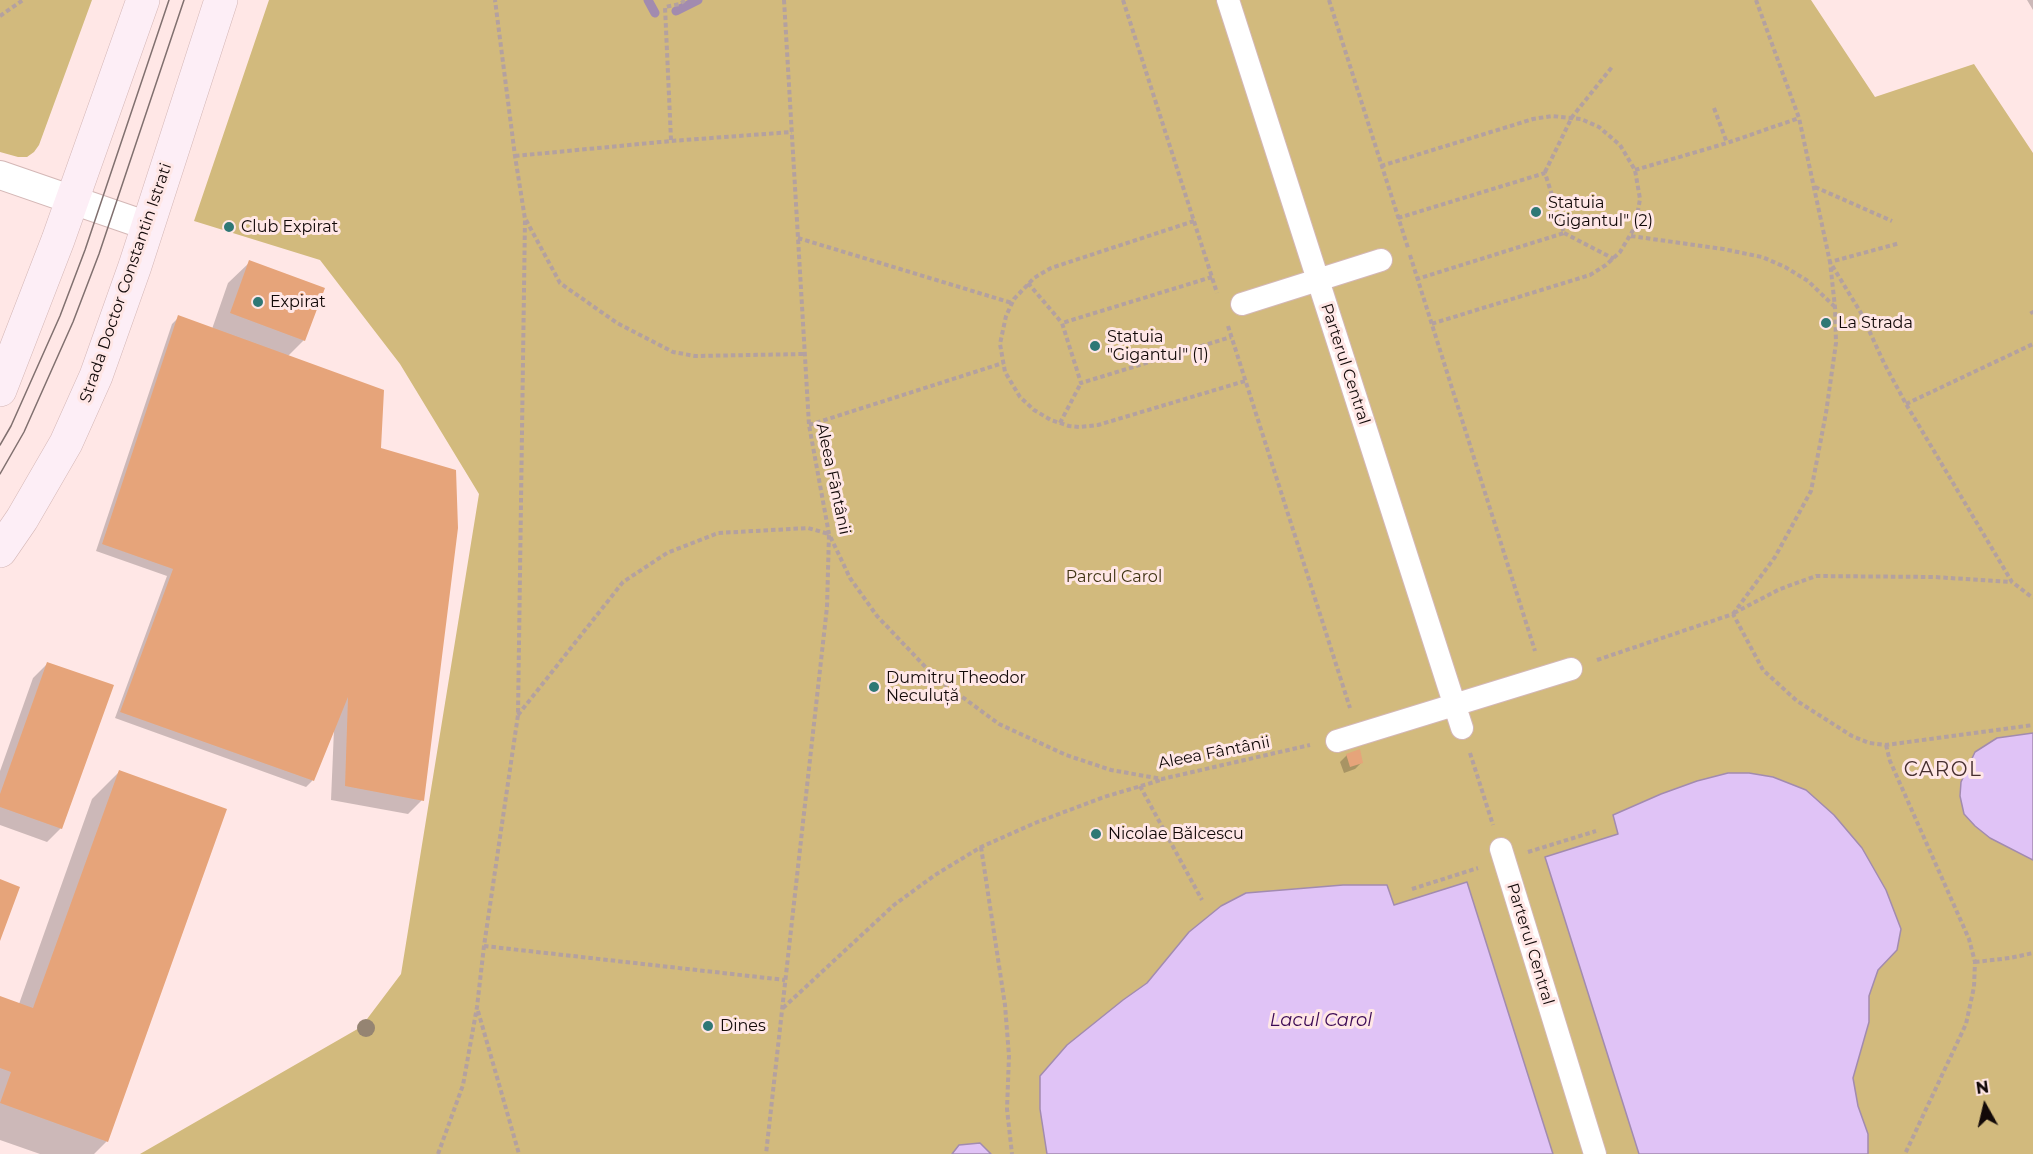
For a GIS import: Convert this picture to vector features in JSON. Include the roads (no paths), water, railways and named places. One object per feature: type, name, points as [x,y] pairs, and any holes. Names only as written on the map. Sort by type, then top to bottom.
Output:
[{"type":"main road","points":[[0,390],[72,201],[143,0]]},
{"type":"main road","name":"Strada Doctor Constantin Istrati","points":[[0,552],[40,490],[71,434],[96,376],[148,226],[221,0]]},
{"type":"street","name":"Parterul Central","points":[[1228,0],[1465,736]]},
{"type":"street","points":[[0,175],[148,226]]},
{"type":"street","points":[[1234,312],[1317,280],[1381,260]]},
{"type":"street","points":[[1348,738],[1570,669]]},
{"type":"street","name":"Parterul Central","points":[[1504,859],[1595,1154]]},
{"type":"water","points":[[2033,733],[2033,860],[1990,838],[1975,826],[1964,814],[1960,796],[1961,782],[1975,752],[1997,738]]},
{"type":"water","points":[[1728,773],[1749,773],[1773,777],[1806,790],[1834,815],[1862,848],[1886,890],[1901,929],[1897,950],[1878,970],[1869,996],[1869,1022],[1853,1078],[1858,1106],[1868,1134],[1868,1154],[1639,1154],[1545,857],[1618,834],[1613,815],[1661,794]]},
{"type":"water","name":"Lacul Carol","points":[[1467,882],[1553,1154],[1047,1154],[1040,1109],[1040,1076],[1067,1045],[1147,983],[1189,932],[1221,906],[1246,893],[1343,885],[1387,885],[1394,905]]},
{"type":"water","points":[[980,1143],[991,1154],[952,1154],[959,1145]]},
{"type":"waterway","points":[[648,0],[655,13]]},
{"type":"waterway","points":[[676,11],[698,0]]},
{"type":"tram line","points":[[0,445],[11,426],[60,316],[85,250],[169,0]]},
{"type":"tram line","points":[[0,474],[24,432],[73,322],[99,254],[184,0]]},
{"type":"place","name":"Statuia \"Gigantul\" (2)","points":[[1536,212]]},
{"type":"place","name":"Club Expirat","points":[[229,227]]},
{"type":"place","name":"Expirat","points":[[258,302]]},
{"type":"place","name":"La Strada","points":[[1826,323]]},
{"type":"place","name":"Statuia \"Gigantul\" (1)","points":[[1095,346]]},
{"type":"place","name":"Dumitru Theodor Neculuță","points":[[874,687]]},
{"type":"place","name":"Nicolae Bălcescu","points":[[1096,834]]},
{"type":"place","name":"Dines","points":[[708,1026]]},
{"type":"district","name":"CAROL","points":[[1943,770]]},
{"type":"park label","name":"Parcul Carol","points":[[1114,577]]}]
